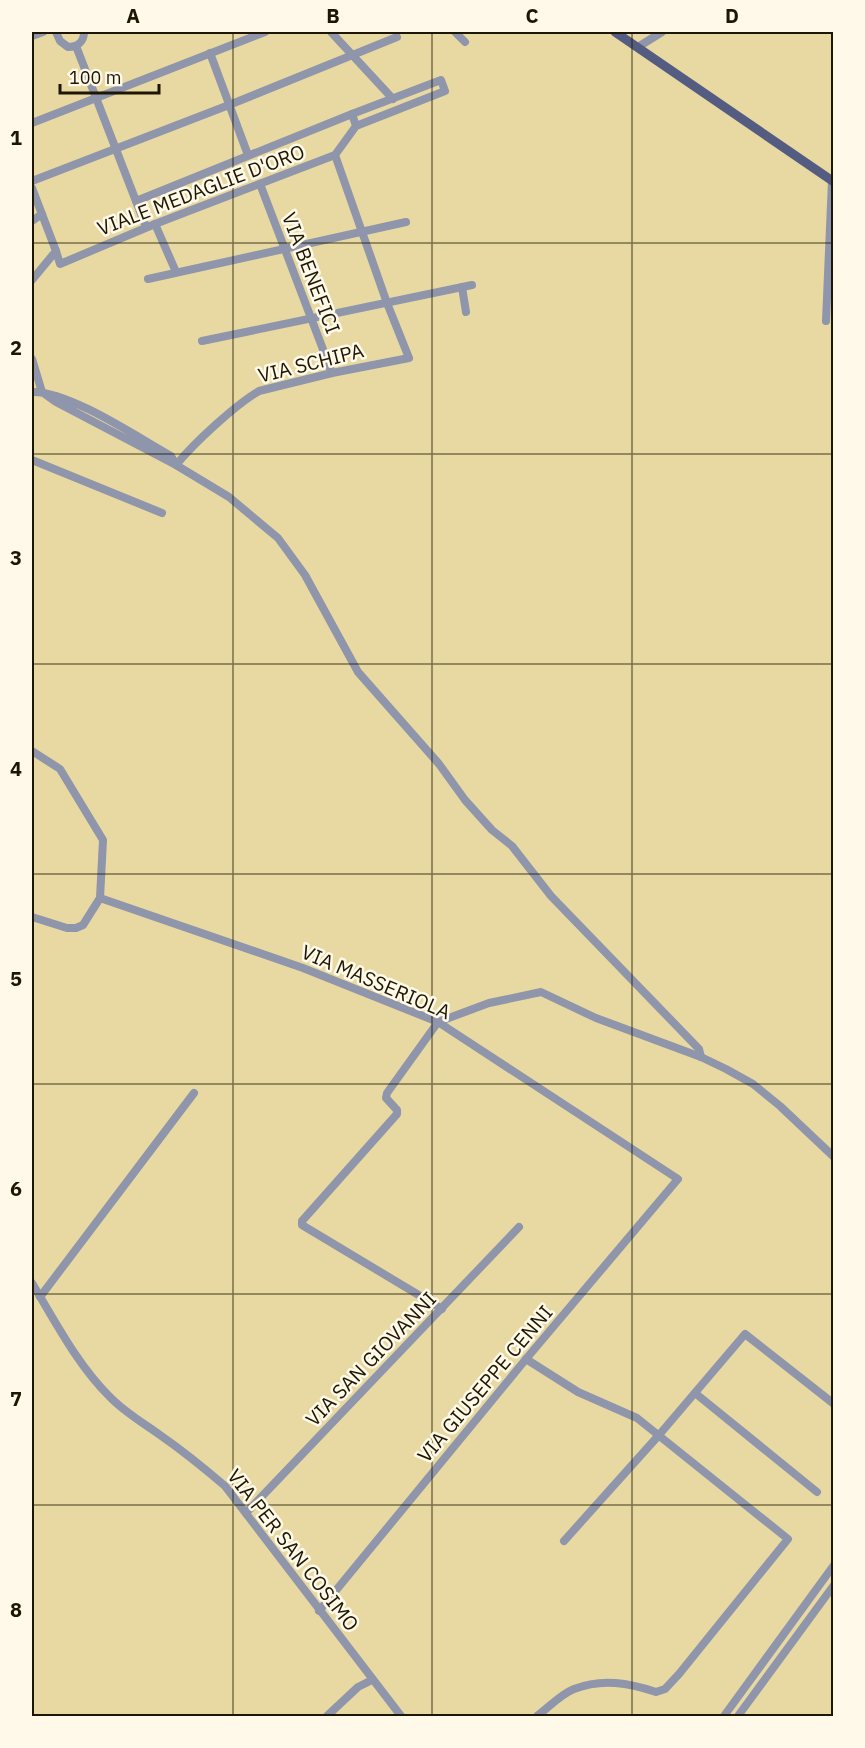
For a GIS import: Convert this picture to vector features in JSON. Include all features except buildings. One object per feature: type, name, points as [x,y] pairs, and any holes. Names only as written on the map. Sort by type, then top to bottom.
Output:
[{"type":"main road","points":[[615,32],[833,182]]},
{"type":"street","points":[[32,36],[44,32]]},
{"type":"street","points":[[56,32],[63,45],[68,47],[76,46],[83,38],[84,32]]},
{"type":"street","points":[[32,123],[265,32]]},
{"type":"street","points":[[331,32],[354,54],[393,99]]},
{"type":"street","points":[[455,32],[465,42]]},
{"type":"street","points":[[638,47],[662,32]]},
{"type":"street","points":[[32,181],[397,37]]},
{"type":"street","points":[[76,46],[146,227]]},
{"type":"street","points":[[210,53],[248,155]]},
{"type":"street","name":"VIALE MEDAGLIE D'ORO","points":[[56,251],[60,264],[146,227],[335,155],[356,126],[445,91],[441,80],[136,201]]},
{"type":"street","points":[[352,114],[356,126]]},
{"type":"street","points":[[335,155],[387,303]]},
{"type":"street","points":[[826,321],[833,182]]},
{"type":"street","name":"VIA BENEFICI","points":[[260,184],[332,373]]},
{"type":"street","points":[[32,189],[56,251],[32,280]]},
{"type":"street","points":[[32,221],[42,214]]},
{"type":"street","points":[[148,279],[406,222]]},
{"type":"street","points":[[155,224],[176,272]]},
{"type":"street","points":[[202,342],[472,285]]},
{"type":"street","points":[[462,287],[466,312]]},
{"type":"street","name":"VIA SCHIPA","points":[[176,465],[249,396],[259,391],[332,373],[409,358],[387,303]]},
{"type":"street","points":[[32,359],[42,392]]},
{"type":"street","points":[[32,392],[42,392],[56,402],[176,465],[229,497],[278,538],[306,575],[358,672],[439,764],[465,800],[492,830],[512,846],[551,896],[699,1049],[701,1057]]},
{"type":"street","points":[[32,460],[162,513]]},
{"type":"street","points":[[32,751],[60,769],[102,837],[100,898],[83,925],[67,928],[32,917]]},
{"type":"street","name":"VIA MASSERIOLA","points":[[100,898],[303,968],[438,1022],[678,1179]]},
{"type":"street","points":[[442,1309],[302,1225],[302,1221],[397,1114],[397,1110],[386,1098],[387,1093],[438,1022],[489,1003],[541,992],[597,1018],[701,1057],[753,1084],[780,1106],[834,1158]]},
{"type":"street","points":[[40,1298],[194,1094]]},
{"type":"street","name":"VIA GIUSEPPE CENNI","points":[[319,1611],[526,1359],[678,1179]]},
{"type":"street","name":"VIA SAN GIOVANNI","points":[[246,1513],[519,1227]]},
{"type":"street","name":"VIA PER SAN COSIMO","points":[[32,1283],[79,1358],[108,1396],[130,1416],[195,1460],[225,1486],[401,1716]]},
{"type":"street","points":[[564,1541],[745,1334],[834,1404]]},
{"type":"street","points":[[526,1359],[578,1392],[637,1418],[788,1539],[665,1689],[656,1692],[638,1686],[605,1681],[573,1689],[537,1716]]},
{"type":"street","points":[[694,1393],[817,1492]]},
{"type":"street","points":[[724,1716],[834,1565]]},
{"type":"street","points":[[738,1716],[834,1585]]},
{"type":"street","points":[[327,1716],[358,1687],[372,1680]]}]
